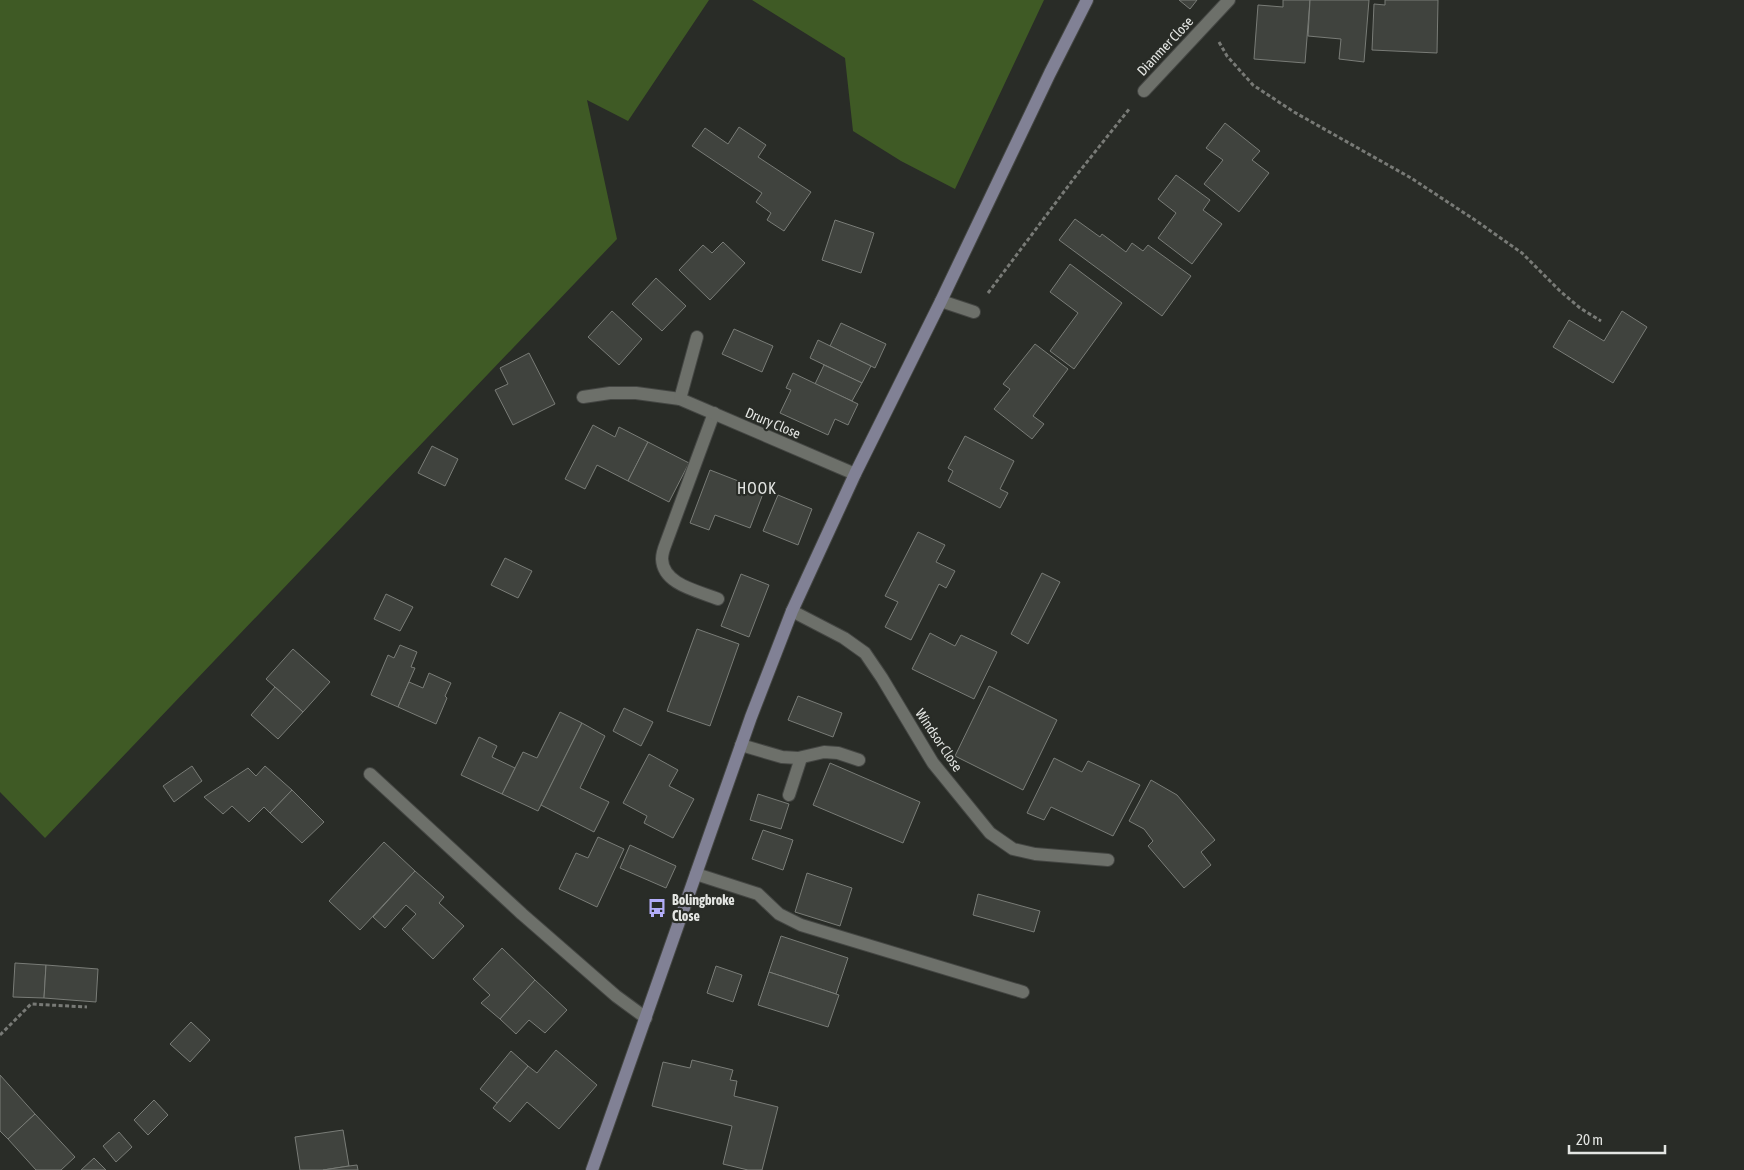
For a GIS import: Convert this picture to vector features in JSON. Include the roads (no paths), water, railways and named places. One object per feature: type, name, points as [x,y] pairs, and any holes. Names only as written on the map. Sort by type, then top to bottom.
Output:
[{"type":"street","points":[[592,1170],[741,745],[792,611],[855,474],[1087,0]]},
{"type":"street","name":"Dianmer Close","points":[[1144,90],[1229,0]]},
{"type":"street","points":[[941,301],[974,312]]},
{"type":"street","points":[[680,398],[697,336]]},
{"type":"street","name":"Drury Close","points":[[583,397],[610,393],[636,393],[680,398],[855,474]]},
{"type":"street","points":[[714,413],[662,557],[663,564],[674,581],[718,599]]},
{"type":"street","name":"Windsor Close","points":[[792,611],[844,638],[865,653],[933,763],[990,833],[1013,849],[1035,854],[1108,860]]},
{"type":"street","points":[[741,745],[782,757],[801,758],[824,752],[838,753],[859,760]]},
{"type":"street","points":[[789,795],[801,758]]},
{"type":"street","points":[[370,774],[522,914],[616,996],[646,1018]]},
{"type":"street","points":[[696,874],[758,894],[779,914],[801,925],[1023,992]]},
{"type":"place","name":"Bolingbroke Close","points":[[657,908]]},
{"type":"district","name":"HOOK","points":[[757,488]]}]
